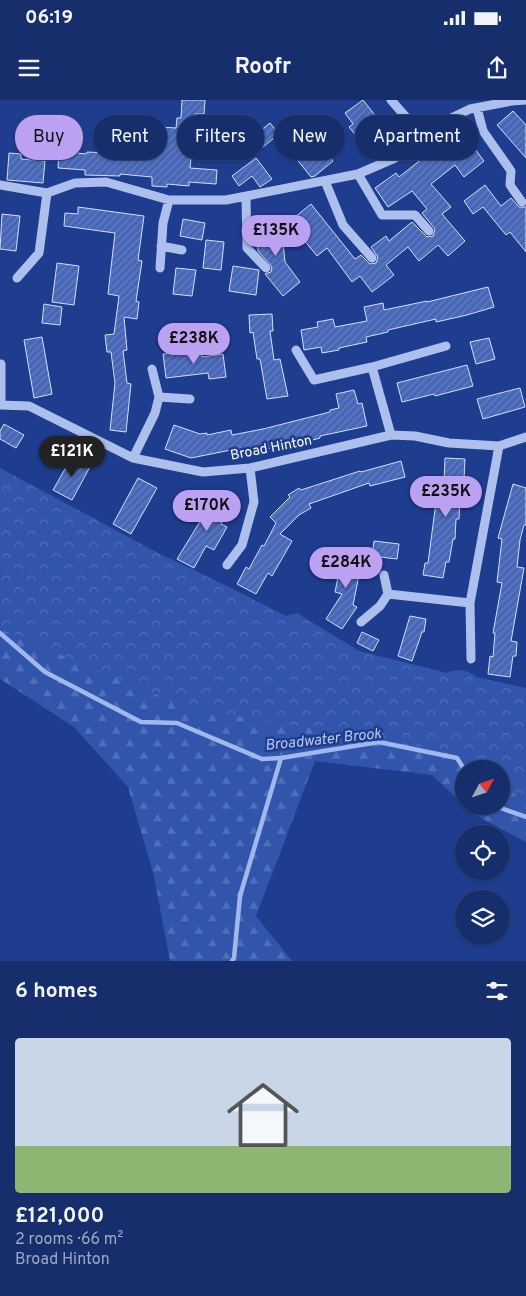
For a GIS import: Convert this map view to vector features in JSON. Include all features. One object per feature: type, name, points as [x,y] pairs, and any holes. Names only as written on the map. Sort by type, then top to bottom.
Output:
[{"type":"street","points":[[391,100],[404,115]]},
{"type":"street","points":[[458,115],[470,109],[526,100]]},
{"type":"street","points":[[477,108],[483,131],[511,170],[510,185],[522,202]]},
{"type":"street","points":[[0,185],[47,193],[75,183],[106,182],[169,200],[226,200],[358,174],[390,160]]},
{"type":"street","points":[[358,174],[382,215],[415,215],[430,231]]},
{"type":"street","points":[[325,181],[343,225],[372,258]]},
{"type":"street","points":[[17,278],[39,253],[47,193]]},
{"type":"street","points":[[246,197],[247,248],[266,268]]},
{"type":"street","points":[[160,268],[163,223],[169,200]]},
{"type":"street","points":[[161,246],[182,250]]},
{"type":"street","points":[[296,350],[314,380],[372,367],[446,346]]},
{"type":"street","name":"Broad Hinton","points":[[1,364],[1,405],[29,406],[133,458],[203,472],[250,468],[391,435],[415,436],[449,443],[499,446],[526,437]]},
{"type":"street","points":[[372,367],[391,435]]},
{"type":"street","points":[[133,458],[156,413],[159,397],[152,369]]},
{"type":"street","points":[[159,397],[190,399]]},
{"type":"street","points":[[470,659],[470,604],[499,446]]},
{"type":"street","points":[[227,565],[242,546],[254,502],[250,468]]},
{"type":"street","points":[[361,622],[380,606],[388,594],[384,575]]},
{"type":"street","points":[[388,594],[470,604]]},
{"type":"green space","points":[[0,468],[160,554],[286,616],[297,613],[359,651],[447,673],[458,670],[466,671],[476,677],[526,688],[526,804],[510,791],[510,760],[473,760],[466,754],[188,708],[0,629]]},
{"type":"green space","points":[[0,505],[335,667],[526,702],[526,842],[510,833],[510,825],[494,825],[476,815],[510,815],[510,760],[455,760],[455,797],[432,775],[315,761],[256,916],[292,961],[170,961],[154,876],[128,787],[74,727],[0,679]]},
{"type":"building","points":[[182,100],[205,100],[204,114],[181,115]]},
{"type":"building","points":[[363,100],[375,115],[355,115],[355,134],[349,127],[353,124],[345,113]]},
{"type":"building","points":[[513,111],[526,125],[526,158],[497,125]]},
{"type":"building","points":[[177,118],[177,160],[191,160],[190,168],[217,170],[216,184],[189,182],[189,186],[167,184],[167,187],[152,186],[152,177],[120,174],[120,176],[85,175],[85,170],[58,168],[58,160],[83,160],[83,154],[87,152],[93,152],[93,160],[167,160],[167,127],[176,128]]},
{"type":"building","points":[[270,123],[274,128],[274,138],[264,146],[264,128]]},
{"type":"building","points":[[9,153],[15,154],[15,160],[45,161],[43,183],[7,180]]},
{"type":"building","points":[[479,154],[484,161],[464,177],[455,165],[431,184],[451,207],[442,214],[465,241],[448,256],[438,245],[419,261],[408,247],[386,265],[394,275],[372,292],[360,276],[352,282],[327,248],[317,256],[289,222],[311,204],[355,259],[361,255],[370,264],[376,263],[378,257],[371,247],[386,236],[389,241],[412,222],[427,237],[433,236],[435,229],[422,213],[427,209],[412,191],[388,207],[375,188],[396,173],[399,177],[421,160],[479,160]]},
{"type":"building","points":[[253,160],[258,160],[272,179],[260,187],[252,176],[239,186],[232,176]]},
{"type":"building","points":[[297,160],[333,161],[315,176],[311,177]]},
{"type":"building","points":[[485,185],[501,206],[511,198],[519,207],[526,207],[526,252],[510,232],[506,235],[483,207],[473,214],[464,201]]},
{"type":"building","points":[[78,207],[144,216],[138,260],[142,261],[136,301],[139,302],[137,319],[124,317],[127,350],[123,351],[127,383],[131,384],[126,432],[110,430],[115,383],[111,352],[107,352],[105,335],[114,334],[119,296],[108,294],[115,233],[64,226],[65,213],[78,214]]},
{"type":"building","points":[[2,214],[20,216],[16,251],[0,249]]},
{"type":"building","points":[[183,219],[205,223],[202,240],[180,236]]},
{"type":"building","points":[[281,222],[285,262],[300,282],[283,296],[265,274],[271,272],[272,267],[258,251],[256,225]]},
{"type":"building","points":[[206,240],[224,242],[221,270],[203,268]]},
{"type":"building","points":[[57,263],[79,266],[74,305],[52,302]]},
{"type":"building","points":[[233,266],[259,270],[256,295],[229,291]]},
{"type":"building","points":[[176,268],[196,270],[192,296],[173,294]]},
{"type":"building","points":[[488,287],[494,307],[436,322],[436,319],[388,330],[388,332],[366,337],[367,342],[339,348],[339,350],[322,353],[321,347],[304,350],[301,330],[318,327],[317,322],[333,319],[335,327],[367,321],[364,307],[383,303],[384,310]]},
{"type":"building","points":[[44,304],[62,307],[60,325],[42,323]]},
{"type":"building","points":[[272,314],[273,331],[270,331],[274,360],[280,359],[288,396],[267,399],[260,359],[257,359],[253,332],[250,333],[249,315]]},
{"type":"building","points":[[42,337],[52,394],[34,398],[24,340]]},
{"type":"building","points":[[489,338],[495,359],[476,364],[470,342]]},
{"type":"building","points":[[201,351],[202,357],[223,354],[226,377],[209,379],[208,373],[166,378],[163,354]]},
{"type":"building","points":[[467,365],[473,386],[402,402],[397,383]]},
{"type":"building","points":[[520,388],[525,407],[483,419],[477,399]]},
{"type":"building","points":[[354,390],[358,404],[362,403],[367,426],[320,436],[320,438],[292,446],[291,442],[243,456],[241,448],[191,458],[165,449],[174,425],[200,434],[207,433],[207,435],[231,430],[232,435],[263,429],[330,412],[330,410],[339,408],[336,394]]},
{"type":"building","points":[[4,424],[24,435],[16,448],[0,439],[0,431]]},
{"type":"building","points":[[73,455],[91,465],[72,500],[53,490]]},
{"type":"building","points":[[445,458],[465,459],[463,498],[460,498],[459,519],[456,519],[455,539],[453,539],[449,562],[446,562],[443,578],[423,575],[425,563],[428,563],[436,502],[441,503]]},
{"type":"building","points":[[401,461],[405,477],[370,486],[369,483],[309,504],[311,508],[299,515],[280,534],[292,541],[272,576],[268,573],[256,594],[237,584],[246,567],[249,569],[262,545],[264,546],[276,523],[270,517],[290,497],[288,495],[299,488],[301,490],[360,471]]},
{"type":"building","points":[[138,478],[157,488],[131,534],[113,524]]},
{"type":"building","points":[[513,484],[526,488],[526,525],[524,525],[520,540],[517,567],[524,568],[511,641],[517,642],[516,656],[513,656],[510,677],[488,674],[490,656],[493,657],[495,633],[493,633],[502,583],[497,582],[502,539],[498,538]]},
{"type":"building","points":[[217,494],[233,503],[221,524],[227,527],[214,550],[206,546],[194,568],[177,559]]},
{"type":"building","points":[[374,541],[399,544],[397,559],[372,556]]},
{"type":"building","points":[[343,552],[363,555],[353,605],[357,607],[342,629],[326,619],[342,594],[335,592]]},
{"type":"building","points":[[410,616],[426,619],[424,632],[422,632],[412,661],[398,656]]},
{"type":"building","points":[[362,632],[379,640],[373,651],[357,643]]},
{"type":"waterway","name":"Broadwater Brook","points":[[0,633],[45,672],[141,722],[177,723],[262,759],[281,758],[379,742],[457,758],[458,760]]},
{"type":"waterway","points":[[232,961],[234,958],[240,896],[281,758]]},
{"type":"waterway","name":"Broadwater Brook","points":[[510,811],[526,817]]}]
